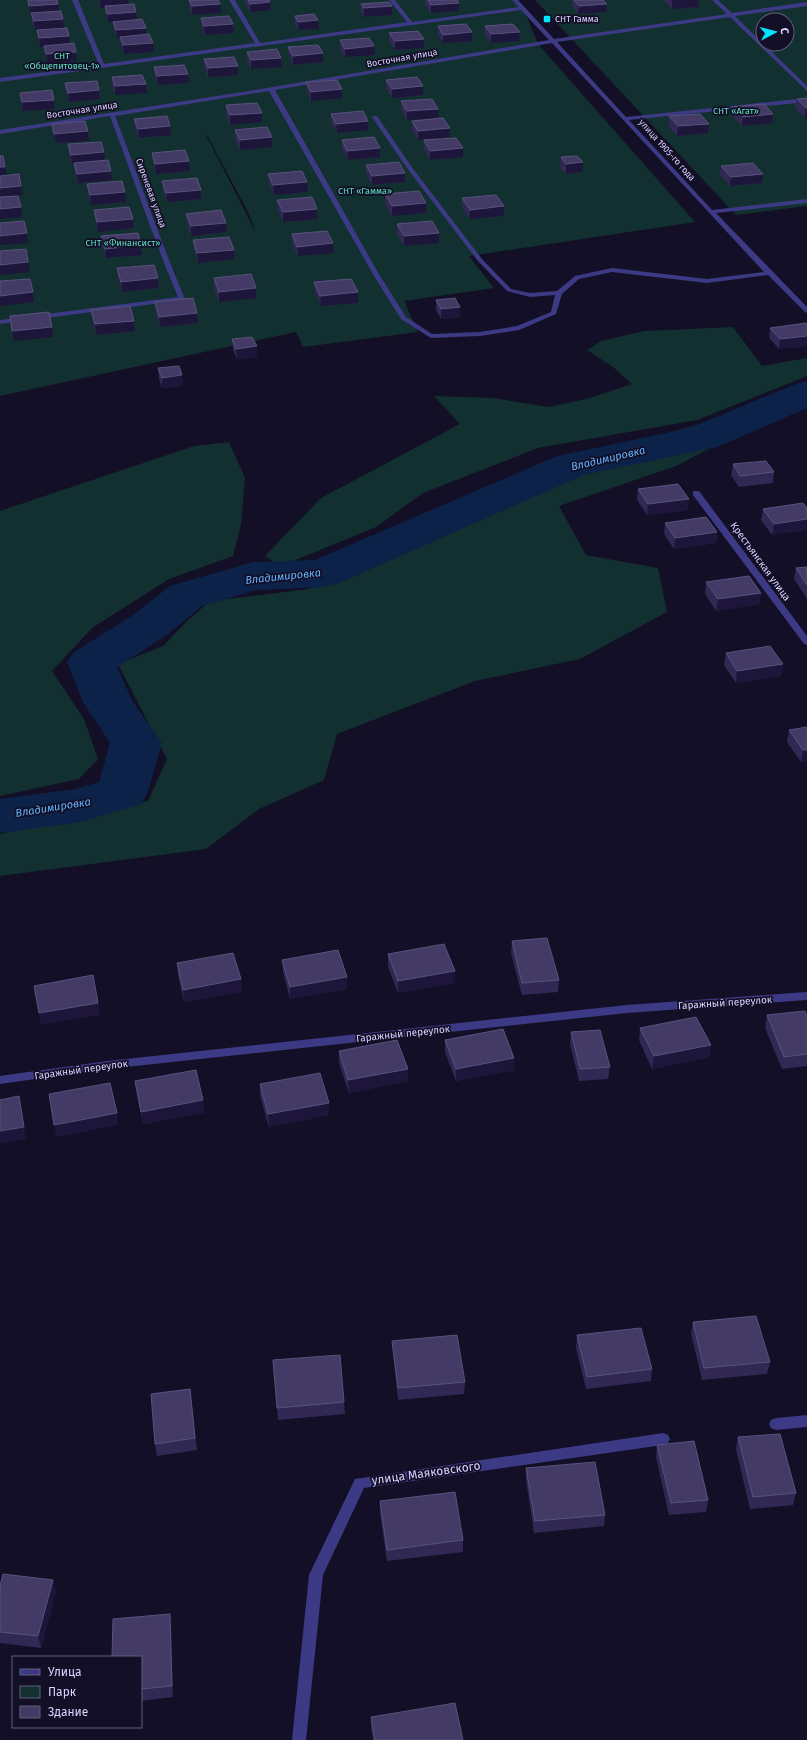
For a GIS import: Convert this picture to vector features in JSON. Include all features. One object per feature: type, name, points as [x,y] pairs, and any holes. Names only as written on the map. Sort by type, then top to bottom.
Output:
[{"type":"street","points":[[75,0],[102,65]]},
{"type":"street","points":[[232,0],[258,44]]},
{"type":"street","points":[[392,0],[410,23]]},
{"type":"street","name":"улица 1905-го года","points":[[515,0],[746,250],[771,273],[807,311]]},
{"type":"street","points":[[715,0],[807,88]]},
{"type":"street","name":"Восточная улица","points":[[0,132],[271,89],[554,41],[807,4]]},
{"type":"street","points":[[0,80],[523,8]]},
{"type":"street","points":[[271,89],[377,276],[404,318],[431,336],[480,334],[519,328],[554,313],[559,293]]},
{"type":"street","points":[[626,119],[807,100]]},
{"type":"street","name":"Сиреневая улица","points":[[0,322],[182,299],[167,264],[138,181],[112,115]]},
{"type":"street","points":[[375,117],[409,167],[475,254],[509,290],[530,295],[559,293],[577,278],[612,270],[707,280],[771,273]]},
{"type":"street","points":[[711,212],[807,201]]},
{"type":"street","name":"Крестьянская улица","points":[[696,493],[807,642]]},
{"type":"street","name":"Гаражный переулок","points":[[0,1080],[115,1064],[627,1009],[807,996]]},
{"type":"street","points":[[776,1424],[807,1421]]},
{"type":"street","name":"улица Маяковского","points":[[299,1740],[316,1575],[360,1483],[663,1440]]},
{"type":"green space","points":[[0,0],[515,0],[523,8],[538,44],[695,222],[469,256],[494,288],[404,301],[418,332],[303,347],[296,332],[0,396]],"holes":[[[206,135],[207,135],[249,214],[256,233]]]},
{"type":"green space","name":"СНТ «Агат»","points":[[535,0],[807,0],[807,206],[736,215]]},
{"type":"green space","points":[[733,327],[762,366],[807,358],[807,376],[697,420],[538,448],[423,493],[376,527],[281,566],[265,556],[321,498],[460,424],[434,396],[493,398],[549,407],[590,398],[632,384],[613,367],[587,350],[601,341],[644,331]]},
{"type":"green space","points":[[713,421],[736,435],[676,466],[559,506],[586,555],[658,568],[667,612],[580,659],[475,681],[337,734],[324,780],[259,809],[206,849],[0,876],[0,834],[148,801],[167,759],[118,664],[163,646],[188,620],[210,601],[309,589],[388,559],[479,489],[631,442]]},
{"type":"green space","points":[[229,442],[245,478],[241,525],[233,556],[169,579],[92,628],[52,671],[84,719],[98,759],[79,779],[0,796],[0,511],[194,446]]},
{"type":"building","points":[[28,0],[57,0],[58,4],[29,6]]},
{"type":"building","points":[[189,0],[218,0],[220,4],[192,6]]},
{"type":"building","points":[[248,0],[269,0],[270,2],[250,4]]},
{"type":"building","points":[[428,0],[457,0],[459,3],[431,5]]},
{"type":"building","points":[[574,0],[603,0],[607,4],[579,6]]},
{"type":"building","points":[[389,2],[392,6],[364,8],[361,4]]},
{"type":"building","points":[[134,4],[136,12],[107,14],[105,6]]},
{"type":"building","points":[[61,11],[63,19],[34,21],[31,13]]},
{"type":"building","points":[[314,14],[318,20],[298,22],[295,16]]},
{"type":"building","points":[[229,16],[233,24],[204,26],[201,18]]},
{"type":"building","points":[[142,19],[146,28],[116,30],[113,22]]},
{"type":"building","points":[[466,24],[472,32],[443,35],[438,26]]},
{"type":"building","points":[[513,24],[520,32],[491,34],[485,26]]},
{"type":"building","points":[[67,28],[69,36],[39,38],[37,30]]},
{"type":"building","points":[[418,31],[424,39],[395,41],[389,33]]},
{"type":"building","points":[[149,34],[153,43],[123,45],[120,37]]},
{"type":"building","points":[[369,38],[374,46],[345,49],[340,40]]},
{"type":"building","points":[[74,43],[76,52],[46,54],[44,46]]},
{"type":"building","points":[[318,45],[323,53],[293,56],[288,47]]},
{"type":"building","points":[[277,49],[281,58],[251,60],[247,52]]},
{"type":"building","points":[[234,57],[238,66],[208,68],[204,59]]},
{"type":"building","points":[[184,65],[188,74],[157,76],[154,67]]},
{"type":"building","points":[[142,75],[146,84],[115,86],[112,77]]},
{"type":"building","points":[[417,77],[423,86],[392,89],[386,80]]},
{"type":"building","points":[[337,80],[342,89],[311,92],[306,82]]},
{"type":"building","points":[[97,81],[99,90],[68,93],[65,83]]},
{"type":"building","points":[[52,90],[54,100],[22,102],[20,93]]},
{"type":"building","points":[[807,98],[807,108],[797,99]]},
{"type":"building","points":[[432,99],[438,109],[407,111],[401,101]]},
{"type":"building","points":[[257,103],[262,113],[230,115],[226,105]]},
{"type":"building","points":[[764,104],[773,114],[743,117],[733,107]]},
{"type":"building","points":[[363,111],[368,121],[336,124],[331,114]]},
{"type":"building","points":[[700,114],[709,124],[678,126],[669,116]]},
{"type":"building","points":[[167,116],[170,126],[138,129],[134,119]]},
{"type":"building","points":[[443,118],[450,128],[418,131],[412,121]]},
{"type":"building","points":[[85,121],[88,131],[54,134],[52,124]]},
{"type":"building","points":[[267,127],[272,137],[240,140],[235,130]]},
{"type":"building","points":[[374,137],[380,148],[347,151],[342,140]]},
{"type":"building","points":[[456,138],[463,148],[430,151],[424,140]]},
{"type":"building","points":[[101,142],[104,152],[71,155],[68,144]]},
{"type":"building","points":[[185,150],[189,161],[155,164],[152,153]]},
{"type":"building","points":[[0,156],[3,156],[5,167],[0,167]]},
{"type":"building","points":[[577,156],[583,162],[566,164],[561,157]]},
{"type":"building","points":[[108,160],[111,171],[77,174],[74,163]]},
{"type":"building","points":[[399,162],[405,173],[372,176],[366,165]]},
{"type":"building","points":[[753,163],[763,174],[731,177],[721,166]]},
{"type":"building","points":[[302,171],[307,182],[273,185],[268,174]]},
{"type":"building","points":[[19,174],[21,186],[0,188],[0,176]]},
{"type":"building","points":[[197,178],[201,190],[166,193],[162,181]]},
{"type":"building","points":[[122,181],[125,192],[90,195],[87,184]]},
{"type":"building","points":[[419,191],[426,203],[392,206],[385,194]]},
{"type":"building","points":[[496,195],[504,206],[470,210],[462,198]]},
{"type":"building","points":[[18,196],[21,207],[0,209],[0,197]]},
{"type":"building","points":[[312,197],[317,209],[283,212],[277,200]]},
{"type":"building","points":[[129,207],[133,219],[97,222],[94,210]]},
{"type":"building","points":[[221,210],[226,223],[191,226],[186,214]]},
{"type":"building","points":[[24,221],[27,233],[0,236],[0,223]]},
{"type":"building","points":[[432,221],[439,233],[404,236],[397,224]]},
{"type":"building","points":[[327,231],[333,243],[297,247],[292,234]]},
{"type":"building","points":[[138,233],[141,245],[105,249],[101,236]]},
{"type":"building","points":[[229,237],[234,250],[197,253],[193,240]]},
{"type":"building","points":[[26,249],[28,262],[0,265],[0,251]]},
{"type":"building","points":[[154,265],[158,278],[121,282],[117,268]]},
{"type":"building","points":[[251,274],[256,288],[219,292],[214,278]]},
{"type":"building","points":[[30,279],[33,292],[0,296],[0,281]]},
{"type":"building","points":[[351,279],[358,292],[320,296],[314,282]]},
{"type":"building","points":[[193,298],[197,313],[159,317],[155,302]]},
{"type":"building","points":[[455,298],[460,307],[441,309],[436,300]]},
{"type":"building","points":[[130,306],[134,321],[95,324],[91,310]]},
{"type":"building","points":[[49,312],[52,327],[12,331],[10,316]]},
{"type":"building","points":[[806,323],[807,336],[780,339],[770,328]]},
{"type":"building","points":[[252,337],[257,346],[236,349],[232,339]]},
{"type":"building","points":[[179,366],[182,375],[162,378],[158,368]]},
{"type":"building","points":[[766,461],[774,472],[740,476],[733,464]]},
{"type":"building","points":[[678,484],[689,499],[648,504],[638,489]]},
{"type":"building","points":[[803,503],[807,508],[807,519],[774,524],[763,509]]},
{"type":"building","points":[[706,517],[717,532],[675,538],[665,523]]},
{"type":"building","points":[[807,567],[807,585],[796,568]]},
{"type":"building","points":[[749,576],[761,593],[718,599],[706,582]]},
{"type":"building","points":[[770,646],[783,664],[737,671],[726,653]]},
{"type":"building","points":[[807,727],[807,750],[803,750],[789,730]]},
{"type":"building","points":[[547,938],[559,980],[522,983],[512,941]]},
{"type":"building","points":[[444,944],[455,971],[398,981],[388,954]]},
{"type":"building","points":[[338,950],[347,977],[290,987],[282,960]]},
{"type":"building","points":[[233,953],[241,979],[183,990],[177,963]]},
{"type":"building","points":[[93,975],[98,1003],[39,1013],[34,986]]},
{"type":"building","points":[[805,1011],[807,1016],[807,1054],[784,1057],[767,1015]]},
{"type":"building","points":[[696,1017],[711,1045],[654,1056],[640,1028]]},
{"type":"building","points":[[503,1029],[514,1058],[456,1069],[445,1040]]},
{"type":"building","points":[[600,1030],[610,1067],[580,1069],[571,1032]]},
{"type":"building","points":[[397,1040],[408,1069],[348,1080],[339,1051]]},
{"type":"building","points":[[196,1070],[203,1100],[141,1112],[135,1081]]},
{"type":"building","points":[[320,1073],[329,1103],[268,1114],[260,1084]]},
{"type":"building","points":[[110,1083],[117,1113],[54,1125],[49,1094]]},
{"type":"building","points":[[19,1096],[24,1127],[0,1131],[0,1100]]},
{"type":"building","points":[[756,1316],[770,1362],[704,1368],[693,1322]]},
{"type":"building","points":[[641,1328],[652,1369],[587,1377],[577,1335]]},
{"type":"building","points":[[457,1335],[465,1382],[398,1388],[392,1341]]},
{"type":"building","points":[[340,1355],[344,1402],[277,1408],[273,1360]]},
{"type":"building","points":[[190,1389],[195,1438],[155,1444],[151,1394]]},
{"type":"building","points":[[780,1434],[796,1493],[753,1497],[738,1437]]},
{"type":"building","points":[[694,1441],[708,1500],[671,1503],[657,1445]]},
{"type":"building","points":[[595,1462],[605,1515],[535,1521],[526,1468]]},
{"type":"building","points":[[455,1492],[463,1540],[387,1550],[380,1501]]},
{"type":"building","points":[[3,1574],[53,1580],[38,1636],[0,1632],[0,1586]]},
{"type":"building","points":[[170,1614],[172,1686],[142,1689],[142,1656],[112,1656],[113,1619]]},
{"type":"building","points":[[455,1703],[463,1740],[375,1740],[371,1717]]},
{"type":"waterway","name":"Владимировка","points":[[0,816],[81,805],[122,792],[136,743],[108,702],[91,662],[150,625],[186,596],[253,576],[323,573],[572,465],[702,438],[807,393]]},
{"type":"place","name":"СНТ Гамма","points":[[547,19]]},
{"type":"park label","name":"СНТ «Общепитовец-1»","points":[[62,62]]},
{"type":"park label","name":"СНТ «Гамма»","points":[[365,191]]},
{"type":"park label","name":"СНТ «Финансист»","points":[[123,243]]}]
